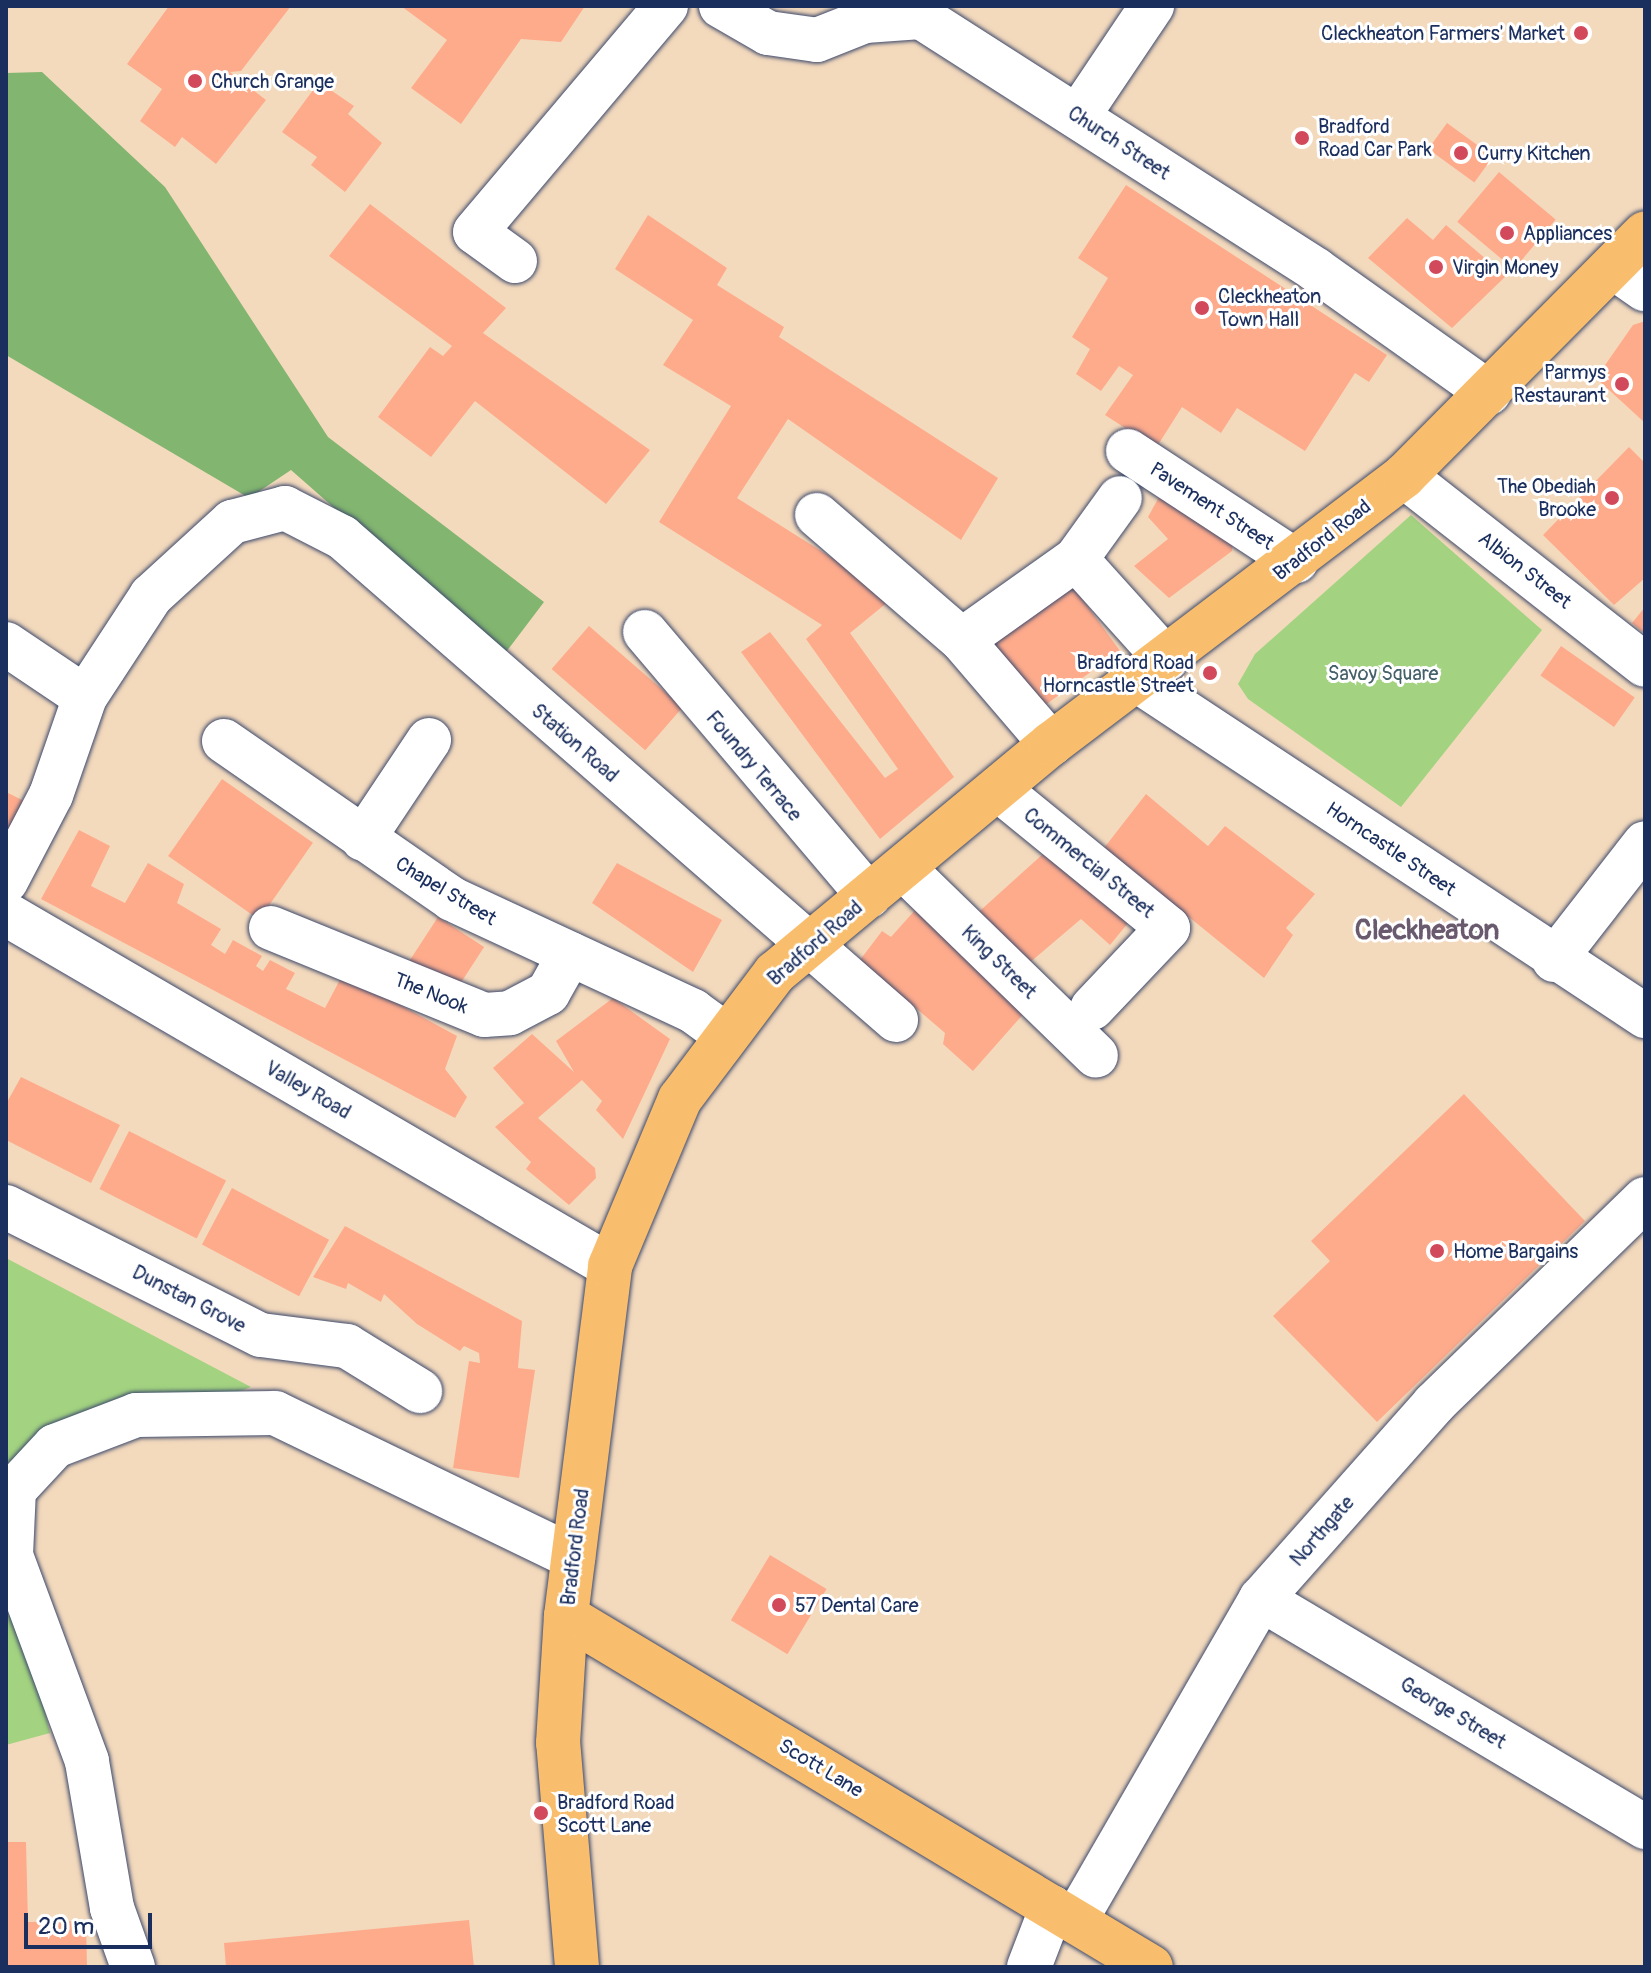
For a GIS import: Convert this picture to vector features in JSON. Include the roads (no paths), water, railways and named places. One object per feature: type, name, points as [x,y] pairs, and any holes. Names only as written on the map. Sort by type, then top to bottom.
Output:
[{"type":"main road","name":"Bradford Road","points":[[577,1967],[558,1743],[573,1557],[610,1266],[680,1099],[775,973],[809,948],[1051,744],[1404,476],[1489,393],[1629,278],[1645,233]]},
{"type":"main road","name":"Scott Lane","points":[[566,1616],[1151,1967]]},
{"type":"street","points":[[515,261],[475,232],[666,6]]},
{"type":"street","name":"Church Street","points":[[721,6],[768,33],[817,40],[865,21],[921,17],[1316,270],[1489,393]]},
{"type":"street","points":[[1078,116],[1152,6]]},
{"type":"street","name":"Pavement Street","points":[[1128,451],[1296,561]]},
{"type":"street","name":"Albion Street","points":[[1404,476],[1645,665]]},
{"type":"street","points":[[962,640],[1076,559],[1120,498]]},
{"type":"street","name":"Station Road","points":[[6,881],[51,795],[85,697],[151,596],[232,522],[285,508],[342,537],[809,948],[896,1020]]},
{"type":"street","points":[[817,515],[962,640],[1051,744]]},
{"type":"street","name":"Horncastle Street","points":[[1076,559],[1152,670],[1554,960],[1645,1016]]},
{"type":"street","name":"Foundry Terrace","points":[[645,632],[869,896]]},
{"type":"street","points":[[6,644],[85,697]]},
{"type":"street","points":[[363,839],[429,740]]},
{"type":"street","name":"Chapel Street","points":[[224,741],[452,899],[693,1011],[726,1035]]},
{"type":"street","name":"Commercial Street","points":[[999,790],[1168,928],[1092,1008]]},
{"type":"street","points":[[1554,960],[1643,852]]},
{"type":"street","name":"King Street","points":[[903,868],[1096,1056]]},
{"type":"street","name":"The Nook","points":[[271,928],[497,1016],[548,993],[570,954]]},
{"type":"street","name":"Valley Road","points":[[12,931],[610,1266]]},
{"type":"street","name":"Northgate","points":[[1029,1967],[1261,1599],[1434,1404],[1645,1199]]},
{"type":"street","name":"Dunstan Grove","points":[[6,1207],[261,1335],[347,1346],[420,1391]]},
{"type":"street","points":[[133,1967],[112,1908],[87,1761],[11,1555],[14,1490],[55,1446],[136,1415],[275,1413],[573,1557]]},
{"type":"street","name":"George Street","points":[[1261,1599],[1645,1827]]},
{"type":"place","name":"Cleckheaton Farmers' Market","points":[[1581,33]]},
{"type":"place","name":"Church Grange","points":[[195,81]]},
{"type":"place","name":"Bradford Road Car Park","points":[[1302,138]]},
{"type":"place","name":"Curry Kitchen","points":[[1461,153]]},
{"type":"place","name":"Appliances","points":[[1507,233]]},
{"type":"place","name":"Virgin Money","points":[[1436,267]]},
{"type":"place","name":"Cleckheaton Town Hall","points":[[1202,308]]},
{"type":"place","name":"Parmys Restaurant","points":[[1622,384]]},
{"type":"place","name":"The Obediah Brooke","points":[[1612,498]]},
{"type":"place","name":"Bradford Road Horncastle Street","points":[[1210,673]]},
{"type":"place","name":"Home Bargains","points":[[1437,1251]]},
{"type":"place","name":"57 Dental Care","points":[[779,1605]]},
{"type":"place","name":"Bradford Road Scott Lane","points":[[541,1813]]},
{"type":"district","name":"Cleckheaton","points":[[1427,931]]},
{"type":"park label","name":"Savoy Square","points":[[1383,673]]}]
